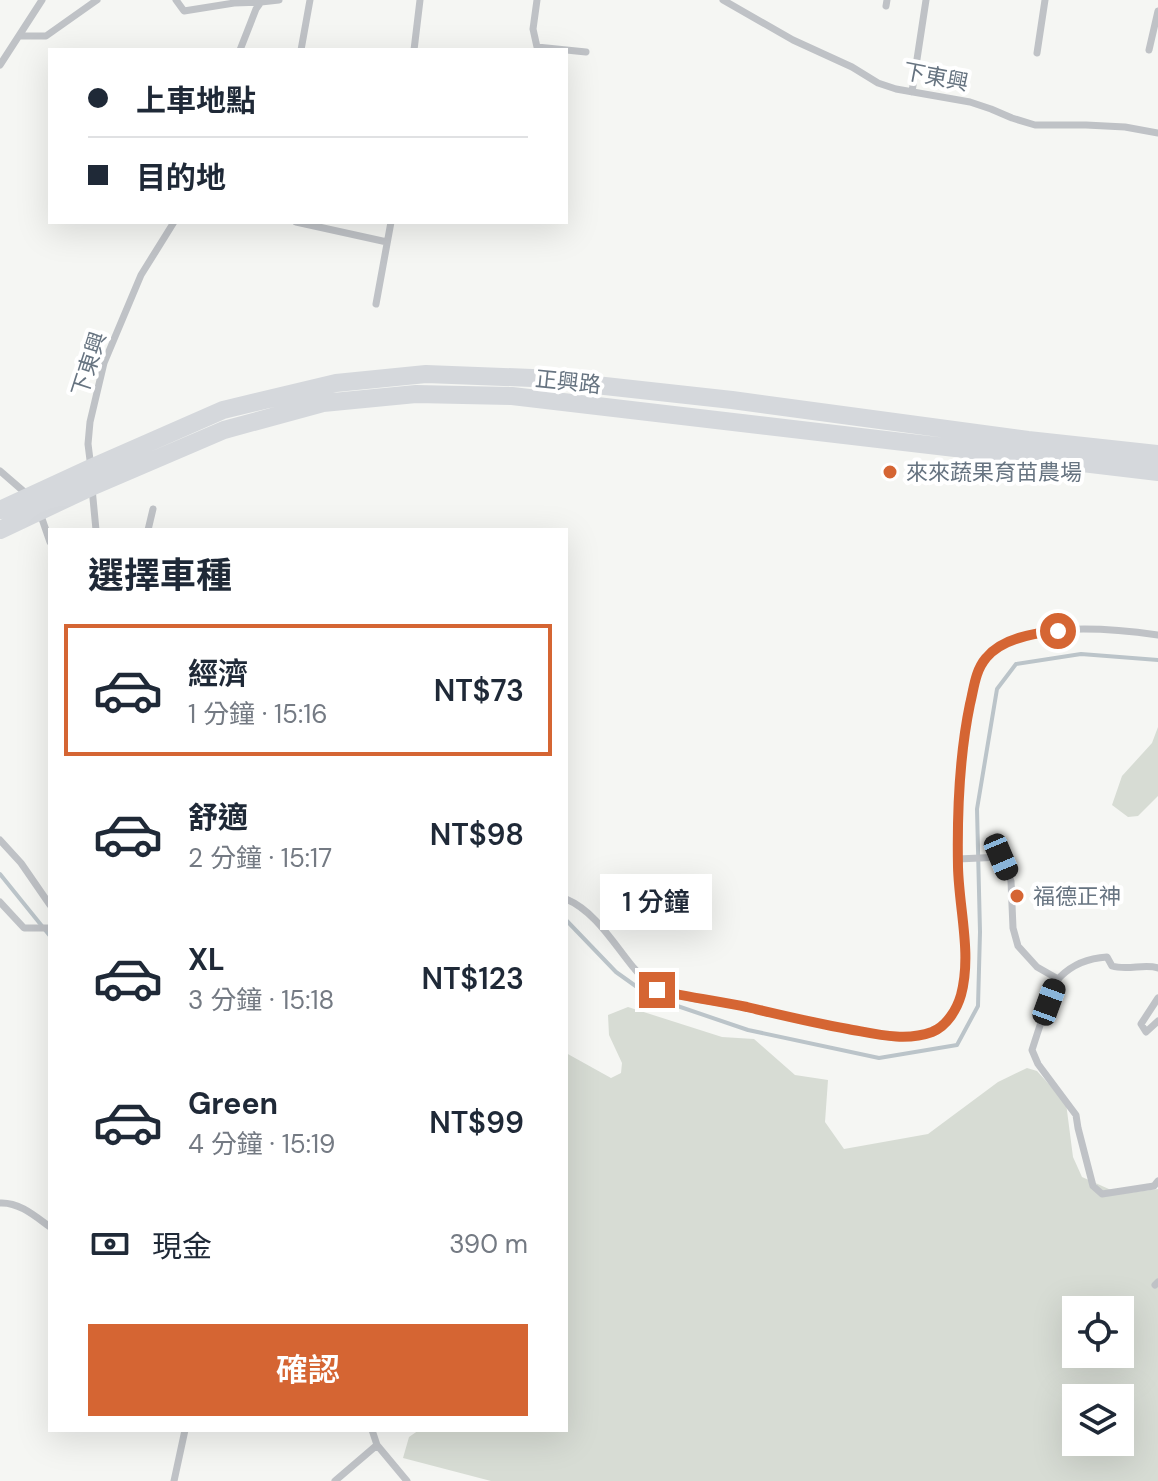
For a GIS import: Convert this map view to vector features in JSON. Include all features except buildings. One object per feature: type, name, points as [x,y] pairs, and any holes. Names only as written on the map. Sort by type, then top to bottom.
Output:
[{"type":"main road","name":"正興路","points":[[0,530],[34,504],[223,410],[336,383],[426,374],[579,383],[1158,454]]},
{"type":"main road","name":"正興路","points":[[91,477],[224,430],[323,403],[416,394],[512,396],[1158,472]]},
{"type":"main road","name":"正興路","points":[[0,510],[34,504]]},
{"type":"lane","points":[[0,65],[42,0]]},
{"type":"lane","points":[[19,36],[46,36],[97,0]]},
{"type":"lane","points":[[176,0],[184,11],[279,0]]},
{"type":"lane","points":[[301,48],[310,0]]},
{"type":"lane","points":[[414,48],[420,0]]},
{"type":"lane","points":[[537,0],[533,29],[537,47],[547,48]]},
{"type":"lane","name":"下東興","points":[[723,0],[878,83],[970,102],[1035,125],[1112,126],[1158,133]]},
{"type":"lane","points":[[912,92],[926,0]]},
{"type":"lane","points":[[1037,53],[1045,0]]},
{"type":"lane","points":[[241,48],[261,2]]},
{"type":"lane","points":[[1149,50],[1158,11]]},
{"type":"lane","points":[[568,50],[586,52]]},
{"type":"lane","name":"下東興","points":[[96,528],[88,444],[104,363],[141,275],[173,224]]},
{"type":"lane","points":[[305,224],[387,242]]},
{"type":"lane","points":[[376,304],[391,224]]},
{"type":"lane","points":[[0,471],[34,504],[48,537]]},
{"type":"lane","points":[[148,528],[153,509]]},
{"type":"lane","points":[[568,900],[590,914],[643,979],[657,990],[892,1037],[918,1036],[936,1030],[947,1021],[962,993],[965,956],[959,859],[962,755],[977,672],[987,657],[1007,643],[1036,633],[1086,629],[1158,635]]},
{"type":"lane","points":[[0,840],[21,863],[48,902]]},
{"type":"lane","points":[[959,859],[1001,857],[1011,881],[1013,928],[1018,946],[1037,967],[1058,979]]},
{"type":"lane","points":[[0,902],[24,928],[48,928]]},
{"type":"lane","points":[[1158,968],[1153,965],[1122,969],[1112,966],[1107,957],[1091,958],[1076,965],[1058,979],[1032,1050],[1038,1064],[1076,1115],[1093,1186],[1102,1194],[1154,1186],[1158,1181]]},
{"type":"lane","points":[[1158,998],[1141,1024],[1146,1032],[1158,1021]]},
{"type":"lane","points":[[0,1203],[11,1203],[48,1226]]},
{"type":"lane","points":[[174,1481],[185,1432]]},
{"type":"lane","points":[[373,1432],[377,1445],[407,1481]]},
{"type":"lane","points":[[335,1481],[377,1445]]},
{"type":"shaded area","points":[[1158,727],[1158,796],[1138,816],[1128,817],[1112,805],[1122,776],[1152,743]]},
{"type":"shaded area","points":[[628,1007],[722,1037],[754,1039],[795,1075],[828,1080],[825,1122],[844,1149],[928,1134],[998,1082],[1027,1068],[1037,1071],[1066,1103],[1073,1157],[1082,1177],[1120,1194],[1158,1189],[1158,1481],[491,1481],[403,1458],[409,1437],[416,1432],[568,1432],[568,1054],[611,1078],[621,1073],[622,1063],[609,1035],[608,1015]]},
{"type":"waterway","points":[[568,922],[616,972],[651,997],[748,1030],[879,1058],[957,1045],[978,1006],[977,809],[997,689],[1016,664],[1081,654],[1158,660]]},
{"type":"waterway","points":[[0,874],[48,934]]},
{"type":"place","name":"來來蔬果育苗農場","points":[[890,472]]},
{"type":"place","name":"福德正神","points":[[1017,896]]},
{"type":"route","points":[[657,990],[892,1037],[918,1036],[936,1030],[947,1021],[962,993],[965,956],[958,869],[962,755],[977,672],[987,657],[1007,643],[1036,633],[1058,631]]}]
